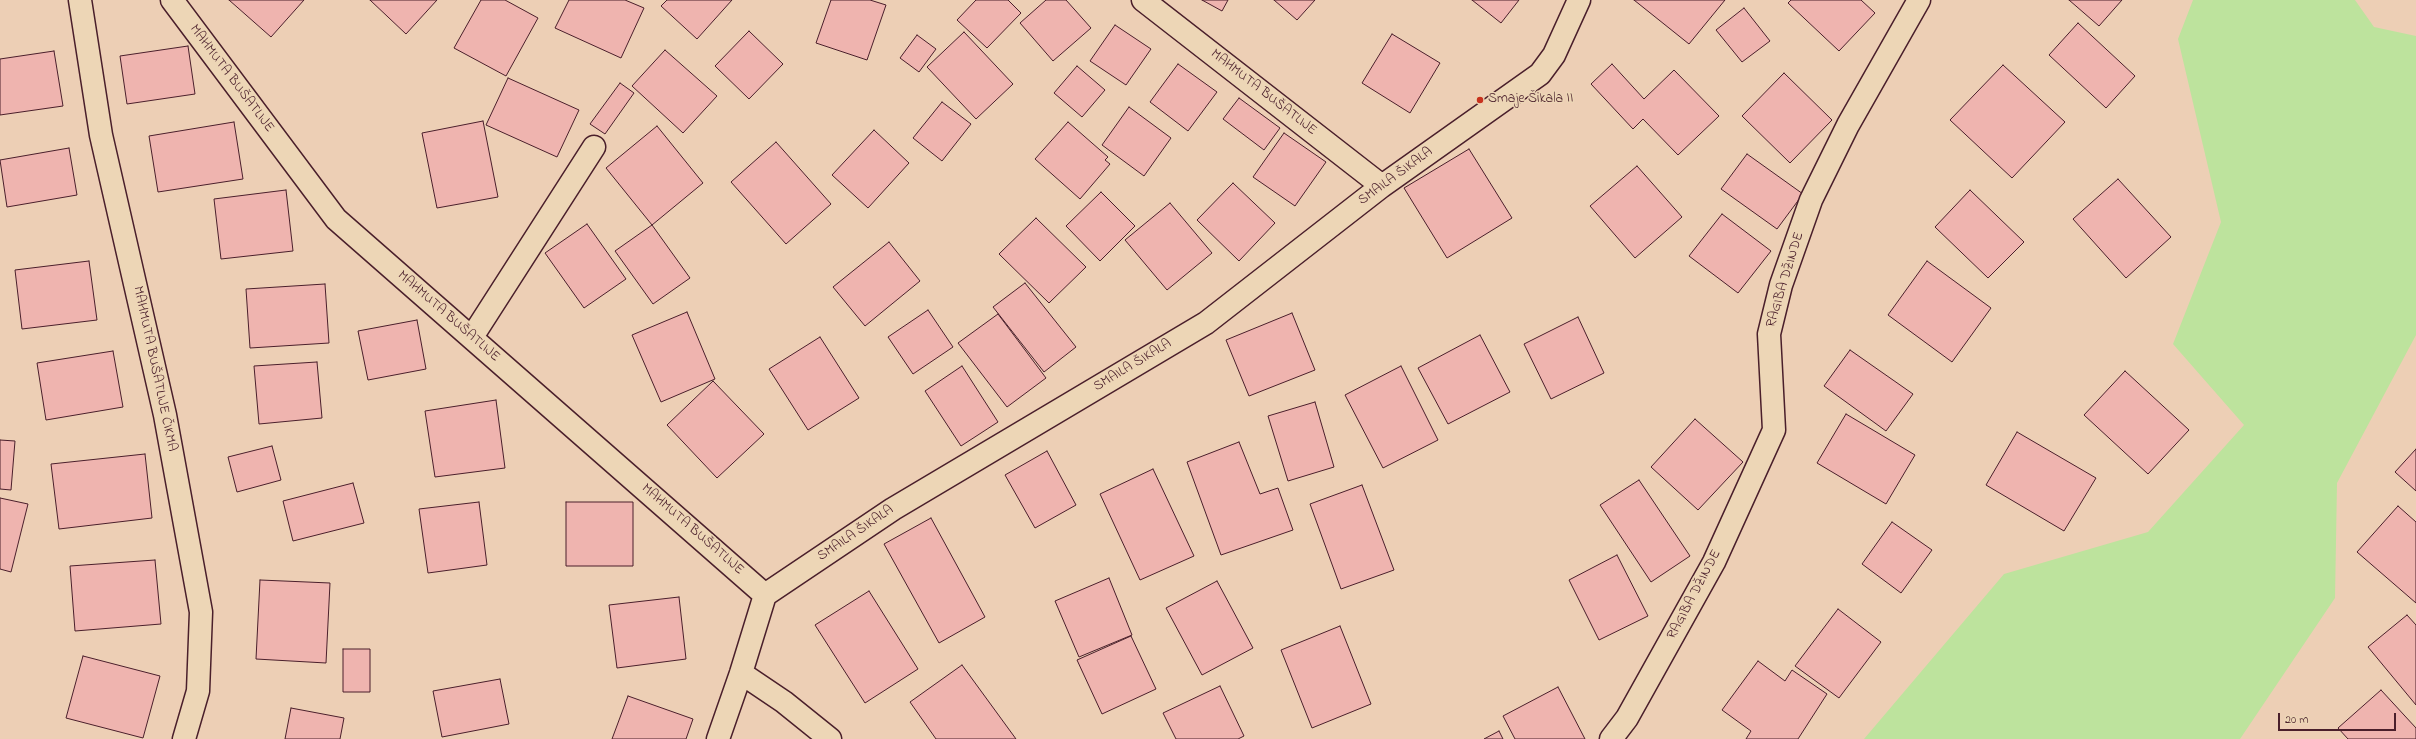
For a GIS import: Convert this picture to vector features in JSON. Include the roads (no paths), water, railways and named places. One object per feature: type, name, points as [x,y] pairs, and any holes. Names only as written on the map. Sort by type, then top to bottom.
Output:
[{"type":"street","name":"MAHMUTA BUŠATLIJE ČIKMA","points":[[80,0],[101,135],[165,416],[201,612],[198,691],[184,739]]},
{"type":"street","name":"MAHMUTA BUŠATLIJE","points":[[172,0],[336,219],[765,595]]},
{"type":"street","name":"MAHMUTA BUŠATLIJE","points":[[1143,0],[1382,186]]},
{"type":"street","name":"SMAILA ŠIKALA","points":[[765,595],[892,508],[1206,323],[1382,186],[1540,74],[1554,55],[1579,0]]},
{"type":"street","name":"RAGIBA DŽINDE","points":[[1611,739],[1627,718],[1714,562],[1774,430],[1769,334],[1781,285],[1811,200],[1848,125],[1920,0]]},
{"type":"street","points":[[472,337],[594,147]]},
{"type":"street","points":[[718,739],[741,673],[765,595]]},
{"type":"street","points":[[741,673],[784,702],[830,739]]},
{"type":"place","name":"Smaje Šikala II","points":[[1480,100]]}]
